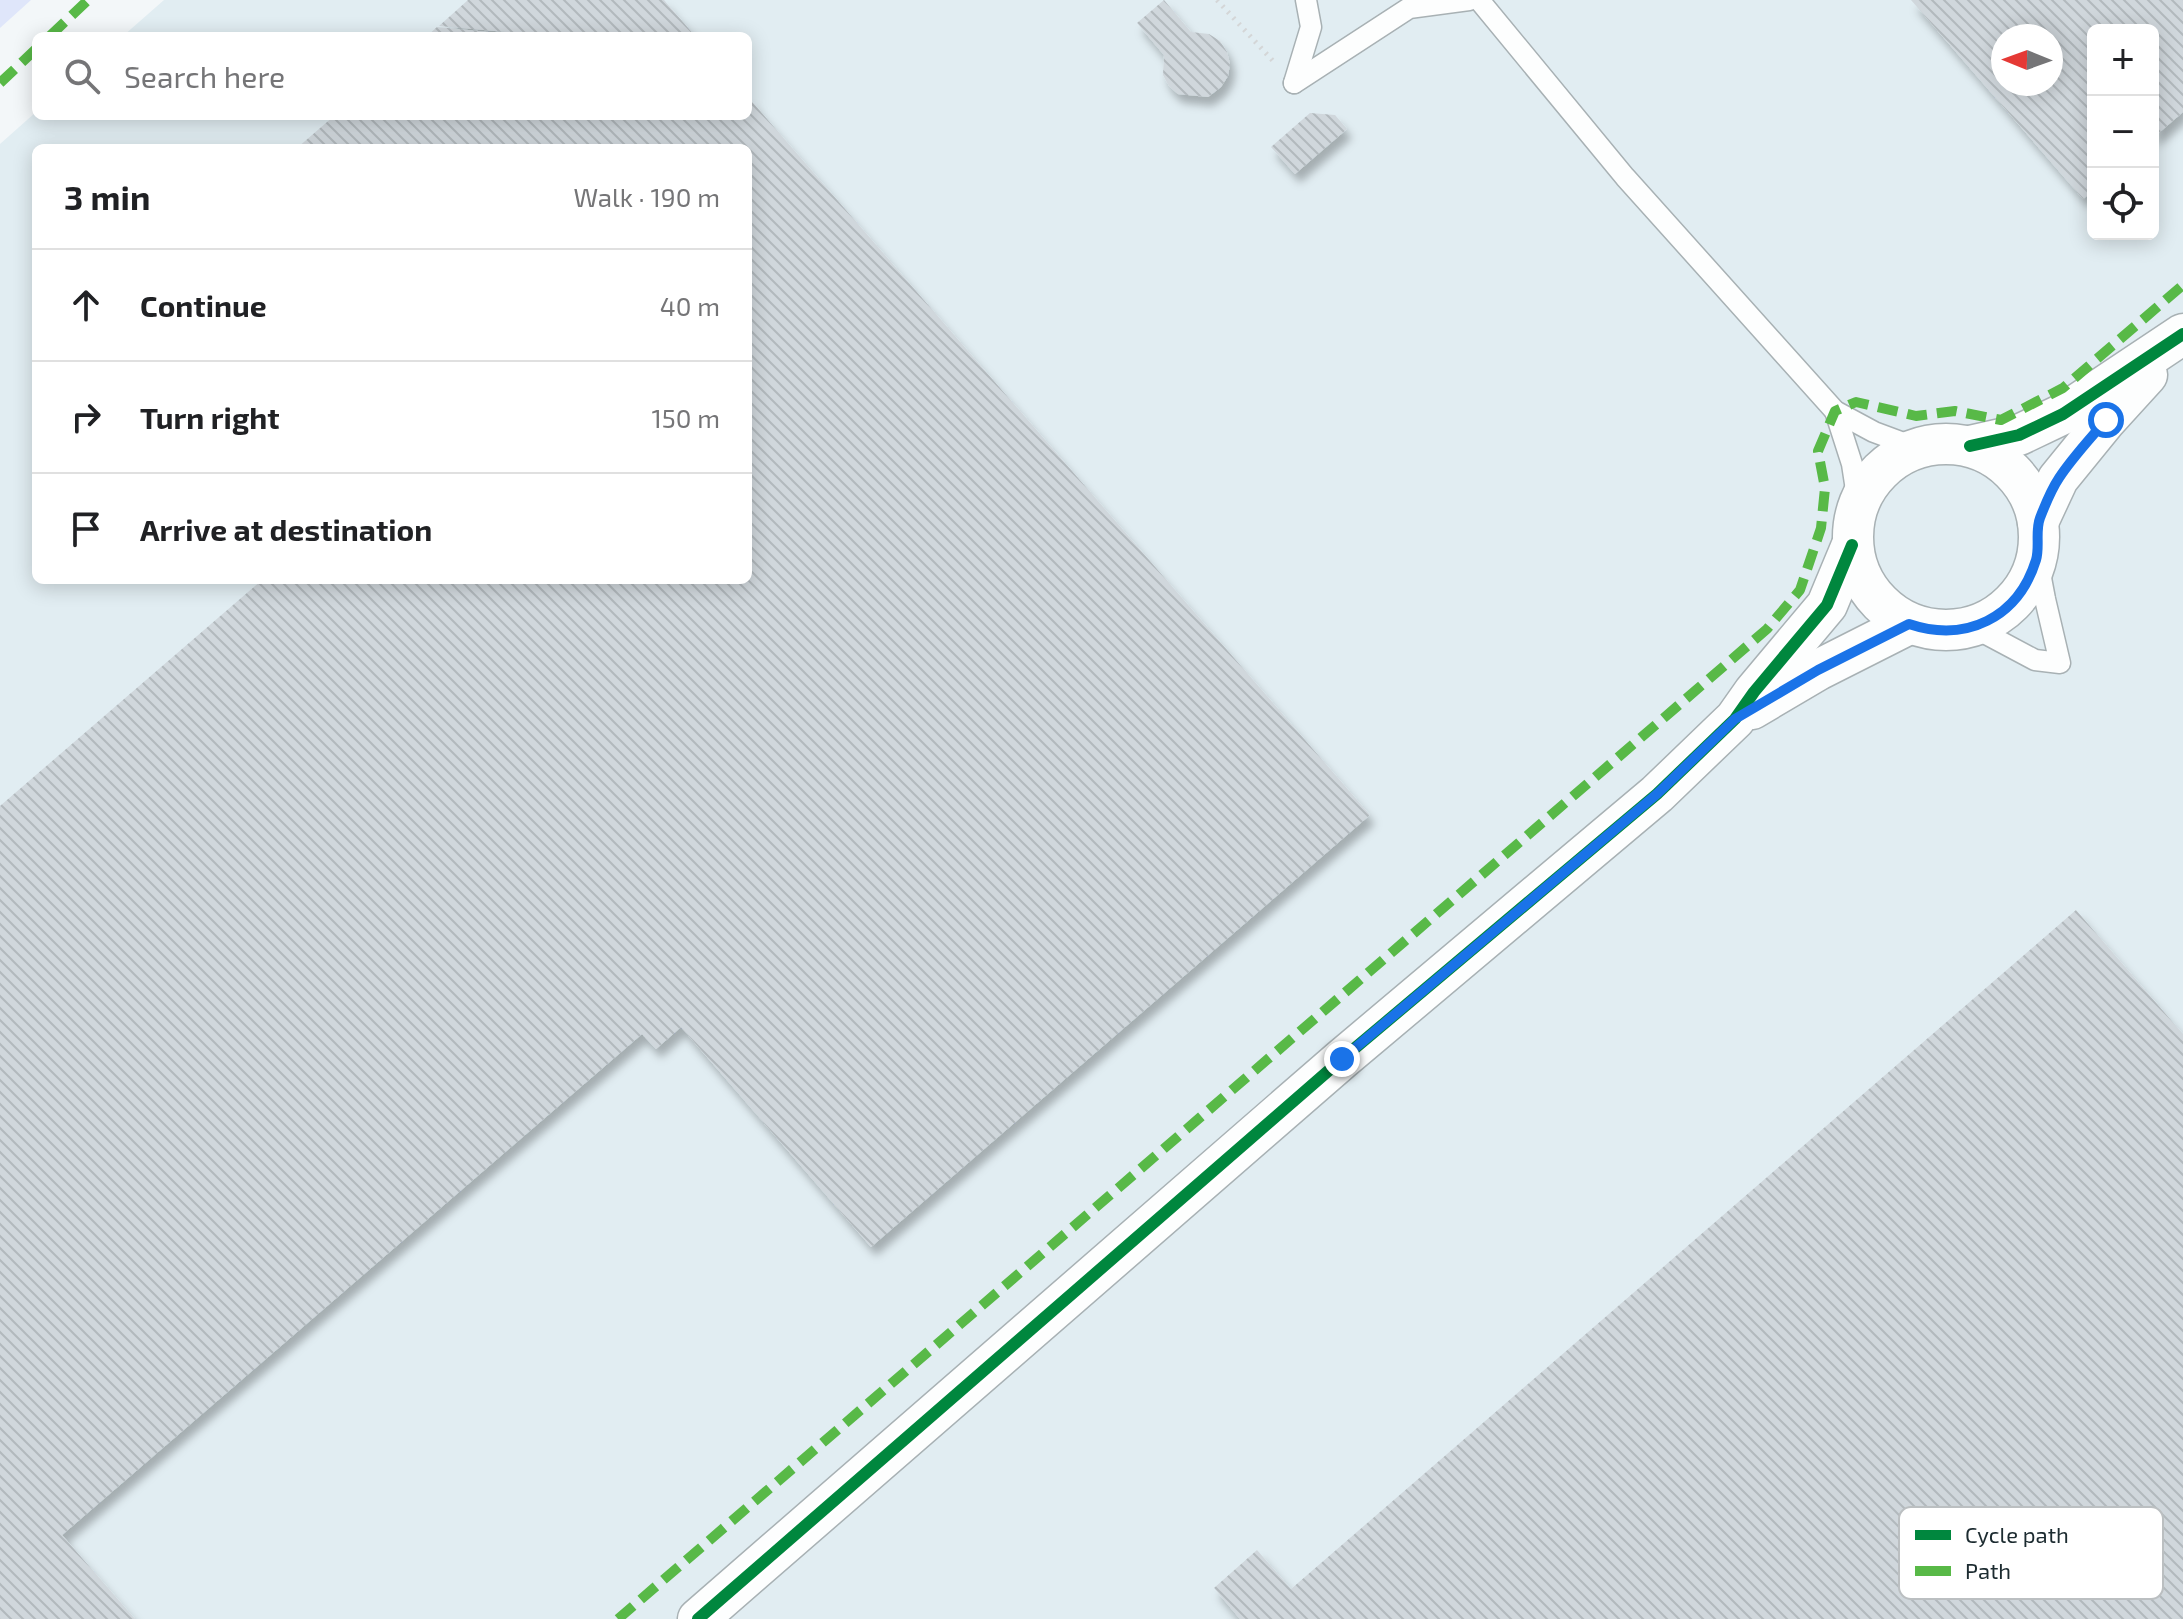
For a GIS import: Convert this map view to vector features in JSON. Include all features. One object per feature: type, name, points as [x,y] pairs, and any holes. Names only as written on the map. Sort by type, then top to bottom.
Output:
[{"type":"street","points":[[1970,446],[2019,435],[2063,414],[2183,334]]},
{"type":"street","points":[[1852,545],[1856,565],[1866,587],[1880,604],[1909,624],[1952,631],[1973,627],[1999,615],[2026,585],[2058,479],[2183,334]]},
{"type":"street","points":[[698,1619],[1342,1059],[1657,794],[1735,719],[1827,605],[1852,545],[1858,503],[1868,484],[1884,467],[1917,448],[1942,443],[1970,446],[1992,455],[2011,470],[2028,491],[2038,539]]},
{"type":"street","points":[[1735,719],[1818,670],[1909,624]]},
{"type":"lane","points":[[1294,83],[1311,27],[1306,0]]},
{"type":"lane","points":[[1294,83],[1409,8],[1469,0]]},
{"type":"lane","points":[[1479,0],[1625,177],[1835,411],[1874,432],[1917,448]]},
{"type":"lane","points":[[1835,411],[1852,464],[1858,503]]},
{"type":"lane","points":[[1973,627],[2035,660],[2060,663],[2045,599],[2038,539]]},
{"type":"path","points":[[1217,0],[1294,83]]},
{"type":"shaded area","points":[[164,0],[2183,0],[2183,1619],[0,1619],[0,144],[32,116],[32,120],[752,120],[752,32],[128,32]]},
{"type":"water","points":[[0,0],[31,0],[0,28]]},
{"type":"building","points":[[468,0],[664,0],[692,32],[507,32],[439,26]]},
{"type":"building","points":[[1164,0],[1191,32],[1209,34],[1220,41],[1227,52],[1230,64],[1228,76],[1221,87],[1208,97],[1178,94],[1169,86],[1163,75],[1164,55],[1137,23]]},
{"type":"building","points":[[1911,0],[2183,0],[2183,112],[2159,133],[2159,24],[2087,24],[2087,196],[2083,199],[1994,96],[2063,96],[2063,24],[1991,24],[1991,93]]},
{"type":"building","points":[[437,27],[488,32],[431,32]]},
{"type":"building","points":[[752,102],[1370,815],[871,1247],[681,1027],[656,1049],[642,1034],[62,1535],[135,1619],[0,1619],[0,806],[257,584],[752,584],[752,144],[302,144],[329,120],[752,120]]},
{"type":"building","points":[[1310,113],[1335,115],[1347,129],[1295,174],[1271,147]]},
{"type":"building","points":[[2076,910],[2183,1034],[2183,1619],[1240,1619],[1214,1588],[1257,1550],[1291,1589]]},
{"type":"marked path","points":[[54,32],[88,0]]},
{"type":"marked path","points":[[0,83],[32,53]]},
{"type":"marked path","points":[[618,1619],[1767,629],[1800,590],[1821,528],[1825,488],[1818,451],[1835,411],[1856,402],[1916,416],[1955,411],[2001,420],[2063,388],[2183,285]]},
{"type":"cycle path","points":[[1970,446],[2019,435],[2063,414],[2183,334]]},
{"type":"cycle path","points":[[698,1619],[1342,1059],[1657,794],[1735,719],[1827,605],[1852,545]]},
{"type":"route","points":[[1342,1059],[1657,794],[1735,719],[1818,670],[1909,624],[1952,631],[1973,627],[2009,607],[2026,585],[2037,557],[2038,522],[2058,479],[2106,420]]}]
